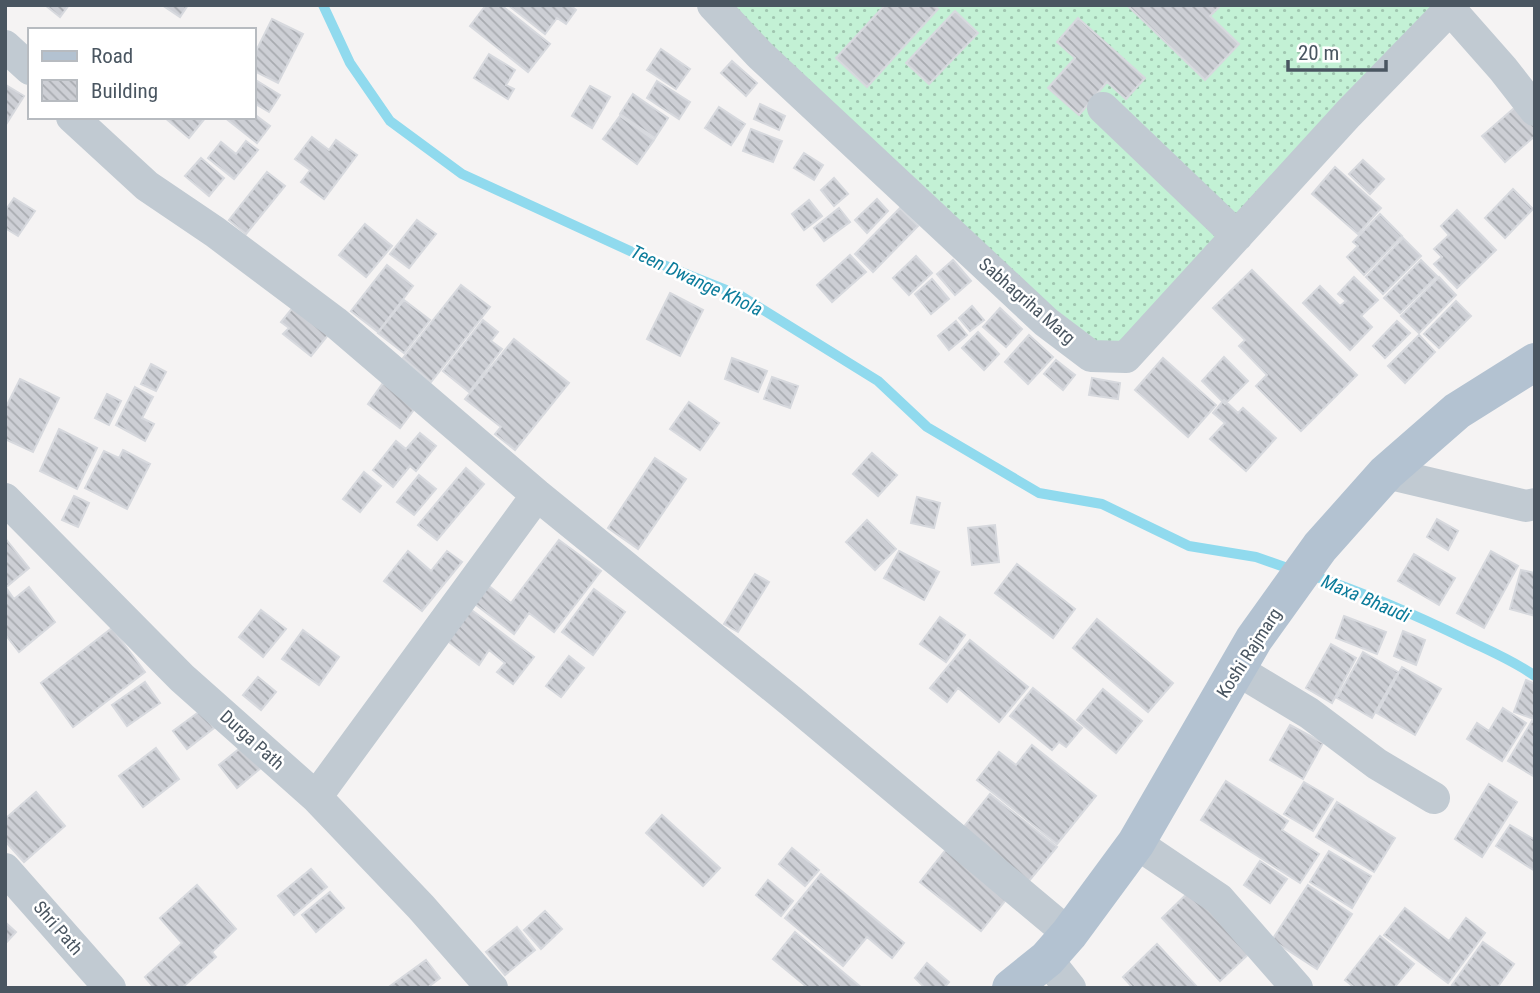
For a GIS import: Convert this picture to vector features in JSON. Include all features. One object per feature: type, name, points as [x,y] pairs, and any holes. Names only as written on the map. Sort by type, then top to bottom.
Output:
[{"type":"main road","name":"Koshi Rajmarg","points":[[1011,988],[1058,946],[1136,843],[1254,639],[1320,547],[1386,473],[1457,411],[1535,362]]},
{"type":"street","name":"Sabhagriha Marg","points":[[713,5],[760,55],[1046,322],[1091,356],[1126,357],[1449,7]]},
{"type":"street","points":[[1449,7],[1535,110]]},
{"type":"street","points":[[5,46],[28,67]]},
{"type":"street","points":[[1102,108],[1237,236]]},
{"type":"street","points":[[74,119],[147,186],[215,232],[335,322],[537,495],[792,702],[1058,946],[1070,988]]},
{"type":"street","points":[[1386,473],[1526,506],[1535,504]]},
{"type":"street","points":[[316,797],[537,495]]},
{"type":"street","name":"Durga Path","points":[[5,499],[183,678],[316,797],[421,907],[492,988]]},
{"type":"street","points":[[1236,669],[1309,713],[1377,764],[1434,799]]},
{"type":"street","points":[[1136,843],[1219,899],[1297,988]]},
{"type":"street","name":"Shri Path","points":[[5,869],[110,988]]},
{"type":"green space","points":[[713,5],[1447,5],[1126,357],[1091,356]]},
{"type":"building","points":[[45,5],[69,5],[60,17]]},
{"type":"building","points":[[162,5],[188,5],[180,17]]},
{"type":"building","points":[[486,5],[501,5],[550,44],[528,72],[470,26]]},
{"type":"building","points":[[508,5],[570,5],[576,10],[566,24],[557,18],[545,34]]},
{"type":"building","points":[[885,5],[934,5],[938,9],[867,87],[836,58]]},
{"type":"building","points":[[1127,5],[1221,5],[1210,16],[1239,44],[1205,80]]},
{"type":"building","points":[[955,11],[978,33],[929,84],[906,63]]},
{"type":"building","points":[[1078,18],[1145,78],[1126,99],[1107,82],[1079,115],[1048,88],[1075,58],[1057,42]]},
{"type":"building","points":[[272,19],[303,34],[278,83],[256,72],[256,51]]},
{"type":"building","points":[[661,49],[690,69],[676,89],[647,70]]},
{"type":"building","points":[[489,54],[515,70],[506,85],[514,89],[508,99],[474,78]]},
{"type":"building","points":[[732,61],[757,83],[746,96],[721,73]]},
{"type":"building","points":[[256,80],[280,95],[269,112],[256,104]]},
{"type":"building","points":[[657,81],[690,102],[679,119],[647,98]]},
{"type":"building","points":[[6,85],[24,96],[5,126],[5,87]]},
{"type":"building","points":[[590,86],[610,97],[592,128],[572,116]]},
{"type":"building","points":[[633,94],[668,118],[655,138],[620,114]]},
{"type":"building","points":[[1520,103],[1535,121],[1535,136],[1505,162],[1482,136]]},
{"type":"building","points":[[760,104],[785,116],[779,130],[754,119]]},
{"type":"building","points":[[719,107],[745,124],[731,145],[705,128]]},
{"type":"building","points":[[256,116],[270,126],[257,143],[227,119],[256,119]]},
{"type":"building","points":[[620,116],[654,140],[637,164],[603,139]]},
{"type":"building","points":[[166,119],[204,119],[189,138]]},
{"type":"building","points":[[751,129],[782,141],[773,162],[743,151]]},
{"type":"building","points":[[312,137],[329,150],[336,140],[357,155],[324,199],[301,182],[310,170],[295,159]]},
{"type":"building","points":[[246,141],[258,150],[234,179],[208,158],[221,142],[236,154]]},
{"type":"building","points":[[804,153],[823,165],[814,180],[794,168]]},
{"type":"building","points":[[201,158],[224,178],[209,196],[185,176]]},
{"type":"building","points":[[1363,160],[1384,179],[1370,194],[1349,174]]},
{"type":"building","points":[[1335,167],[1381,208],[1358,234],[1312,194]]},
{"type":"building","points":[[267,172],[285,186],[246,234],[229,220]]},
{"type":"building","points":[[834,178],[848,194],[834,206],[821,190]]},
{"type":"building","points":[[1513,189],[1533,209],[1505,238],[1485,218]]},
{"type":"building","points":[[14,198],[35,211],[18,236],[5,228],[5,211]]},
{"type":"building","points":[[877,199],[888,211],[867,233],[855,220]]},
{"type":"building","points":[[809,200],[822,216],[804,230],[792,214]]},
{"type":"building","points":[[839,208],[850,222],[824,241],[814,228]]},
{"type":"building","points":[[900,208],[918,226],[873,272],[855,254]]},
{"type":"building","points":[[1457,210],[1496,250],[1457,288],[1434,264],[1442,257],[1434,249],[1449,235],[1441,226]]},
{"type":"building","points":[[1380,214],[1402,236],[1364,275],[1347,257],[1358,246],[1353,242]]},
{"type":"building","points":[[417,220],[436,234],[409,268],[390,254]]},
{"type":"building","points":[[365,224],[392,246],[366,277],[339,255]]},
{"type":"building","points":[[1403,238],[1421,256],[1383,294],[1366,277]]},
{"type":"building","points":[[850,255],[866,272],[832,302],[817,285]]},
{"type":"building","points":[[916,256],[932,273],[909,295],[893,278]]},
{"type":"building","points":[[953,260],[971,281],[955,295],[937,274]]},
{"type":"building","points":[[1421,260],[1437,276],[1400,313],[1384,298]]},
{"type":"building","points":[[387,265],[413,286],[378,332],[351,311]]},
{"type":"building","points":[[1252,270],[1357,375],[1301,431],[1256,386],[1267,375],[1239,346],[1245,340],[1213,308]]},
{"type":"building","points":[[1354,277],[1378,300],[1361,316],[1372,327],[1350,350],[1303,303],[1320,286],[1340,306],[1346,301],[1338,294]]},
{"type":"building","points":[[1439,277],[1456,295],[1419,333],[1401,316]]},
{"type":"building","points":[[932,279],[949,299],[931,314],[915,294]]},
{"type":"building","points":[[461,285],[490,307],[431,382],[403,358]]},
{"type":"building","points":[[670,293],[703,310],[680,356],[647,339]]},
{"type":"building","points":[[404,300],[430,320],[404,353],[378,333]]},
{"type":"building","points":[[1456,301],[1471,316],[1439,348],[1424,334]]},
{"type":"building","points":[[294,306],[329,334],[311,356],[283,334],[289,328],[281,322]]},
{"type":"building","points":[[972,306],[984,320],[970,331],[959,318]]},
{"type":"building","points":[[1000,308],[1022,329],[1006,347],[983,327]]},
{"type":"building","points":[[483,320],[498,332],[491,341],[502,349],[469,392],[443,371]]},
{"type":"building","points":[[956,321],[967,335],[949,350],[938,336]]},
{"type":"building","points":[[1397,321],[1410,333],[1385,358],[1373,346]]},
{"type":"building","points":[[978,332],[999,354],[984,370],[962,348]]},
{"type":"building","points":[[1029,335],[1053,357],[1028,384],[1005,362]]},
{"type":"building","points":[[1419,335],[1435,352],[1405,383],[1388,366]]},
{"type":"building","points":[[514,339],[569,383],[515,450],[495,434],[501,427],[465,399]]},
{"type":"building","points":[[1224,357],[1248,381],[1225,404],[1202,381]]},
{"type":"building","points":[[732,358],[767,371],[758,392],[725,379]]},
{"type":"building","points":[[1163,358],[1216,405],[1188,437],[1135,390]]},
{"type":"building","points":[[1056,360],[1075,375],[1063,390],[1044,374]]},
{"type":"building","points":[[151,364],[166,372],[156,391],[141,384]]},
{"type":"building","points":[[772,377],[798,386],[790,408],[764,399]]},
{"type":"building","points":[[1092,378],[1120,383],[1118,399],[1089,395]]},
{"type":"building","points":[[20,379],[59,398],[33,452],[5,439],[5,409]]},
{"type":"building","points":[[383,383],[416,407],[400,428],[368,404]]},
{"type":"building","points":[[135,387],[153,397],[142,418],[154,424],[145,441],[116,425]]},
{"type":"building","points":[[107,394],[121,401],[109,425],[95,418]]},
{"type":"building","points":[[1224,400],[1238,413],[1243,408],[1276,438],[1246,471],[1210,439],[1225,423],[1213,413]]},
{"type":"building","points":[[689,402],[719,423],[700,450],[670,429]]},
{"type":"building","points":[[59,429],[97,448],[77,489],[40,471]]},
{"type":"building","points":[[420,433],[436,446],[416,471],[410,466],[393,487],[373,470],[396,441],[406,449]]},
{"type":"building","points":[[123,450],[150,464],[127,509],[85,488],[104,451],[119,458]]},
{"type":"building","points":[[872,453],[897,475],[878,496],[853,474]]},
{"type":"building","points":[[655,458],[686,479],[638,549],[608,528]]},
{"type":"building","points":[[466,468],[484,484],[437,540],[418,525]]},
{"type":"building","points":[[364,472],[381,486],[360,512],[343,499]]},
{"type":"building","points":[[419,475],[436,489],[414,515],[397,502]]},
{"type":"building","points":[[74,496],[89,503],[78,527],[62,520]]},
{"type":"building","points":[[917,497],[940,503],[934,528],[911,523]]},
{"type":"building","points":[[1437,519],[1458,531],[1448,550],[1427,537]]},
{"type":"building","points":[[867,520],[896,549],[875,570],[846,542]]},
{"type":"building","points":[[995,525],[999,562],[972,565],[968,528]]},
{"type":"building","points":[[5,538],[29,568],[5,588]]},
{"type":"building","points":[[559,540],[601,571],[554,632],[529,613],[514,634],[471,601],[485,583],[511,603]]},
{"type":"building","points":[[408,551],[431,571],[447,551],[462,562],[422,611],[384,581]]},
{"type":"building","points":[[899,551],[939,572],[924,600],[884,578]]},
{"type":"building","points":[[1491,551],[1518,566],[1484,628],[1457,613]]},
{"type":"building","points":[[1414,554],[1455,578],[1439,605],[1398,581]]},
{"type":"building","points":[[1017,564],[1075,609],[1053,638],[995,593]]},
{"type":"building","points":[[1521,570],[1535,573],[1535,616],[1510,609]]},
{"type":"building","points":[[755,574],[769,582],[738,632],[724,624]]},
{"type":"building","points":[[29,587],[55,622],[19,652],[5,634],[5,590],[7,589],[14,599]]},
{"type":"building","points":[[594,589],[625,612],[593,655],[562,632]]},
{"type":"building","points":[[469,608],[534,657],[513,684],[497,672],[505,663],[489,650],[479,665],[445,639]]},
{"type":"building","points":[[261,610],[286,629],[263,657],[239,637]]},
{"type":"building","points":[[1344,616],[1386,632],[1377,654],[1336,638]]},
{"type":"building","points":[[940,617],[965,635],[946,662],[920,644]]},
{"type":"building","points":[[1097,619],[1173,683],[1148,712],[1073,648]]},
{"type":"building","points":[[112,628],[145,672],[73,727],[41,683]]},
{"type":"building","points":[[303,630],[339,657],[319,685],[282,659]]},
{"type":"building","points":[[1403,631],[1425,640],[1416,665],[1394,656]]},
{"type":"building","points":[[970,640],[1028,687],[999,722],[958,688],[947,702],[930,688]]},
{"type":"building","points":[[1331,644],[1356,658],[1332,703],[1306,688]]},
{"type":"building","points":[[1363,652],[1398,672],[1372,718],[1337,698]]},
{"type":"building","points":[[569,656],[584,668],[561,697],[546,686]]},
{"type":"building","points":[[1402,667],[1441,689],[1415,735],[1377,713]]},
{"type":"building","points":[[258,677],[276,692],[261,710],[243,695]]},
{"type":"building","points":[[1526,680],[1535,684],[1534,719],[1514,712]]},
{"type":"building","points":[[145,682],[160,703],[127,726],[112,705]]},
{"type":"building","points":[[1033,688],[1082,728],[1066,747],[1059,742],[1052,750],[1010,716]]},
{"type":"building","points":[[1103,689],[1142,721],[1116,753],[1077,720]]},
{"type":"building","points":[[1503,708],[1526,723],[1502,761],[1467,739],[1477,723],[1489,731]]},
{"type":"building","points":[[200,711],[214,728],[187,749],[173,731]]},
{"type":"building","points":[[1532,721],[1535,723],[1535,777],[1508,761]]},
{"type":"building","points":[[1290,725],[1323,743],[1303,779],[1270,760]]},
{"type":"building","points":[[244,745],[262,767],[237,788],[219,765]]},
{"type":"building","points":[[1032,745],[1096,796],[1057,844],[977,780],[999,752],[1016,765]]},
{"type":"building","points":[[156,748],[179,779],[143,807],[119,776]]},
{"type":"building","points":[[1226,781],[1288,821],[1282,830],[1319,854],[1300,883],[1201,820]]},
{"type":"building","points":[[1304,782],[1333,799],[1313,831],[1284,814]]},
{"type":"building","points":[[1489,784],[1517,802],[1482,857],[1455,839]]},
{"type":"building","points":[[36,792],[65,826],[24,862],[5,841],[5,819]]},
{"type":"building","points":[[990,794],[1057,847],[1024,887],[958,834]]},
{"type":"building","points":[[1337,802],[1395,838],[1374,872],[1316,837]]},
{"type":"building","points":[[662,815],[720,868],[703,886],[646,833]]},
{"type":"building","points":[[1510,825],[1535,840],[1535,871],[1496,846]]},
{"type":"building","points":[[948,847],[1009,896],[981,931],[920,882]]},
{"type":"building","points":[[792,848],[819,870],[805,886],[779,864]]},
{"type":"building","points":[[1329,851],[1371,876],[1352,908],[1310,882]]},
{"type":"building","points":[[1260,861],[1287,879],[1270,903],[1244,885]]},
{"type":"building","points":[[311,869],[327,887],[294,915],[278,896]]},
{"type":"building","points":[[821,874],[904,943],[892,958],[867,937],[843,966],[785,918]]},
{"type":"building","points":[[768,880],[793,901],[781,916],[756,895]]},
{"type":"building","points":[[197,885],[236,929],[212,952],[216,957],[182,988],[154,988],[145,977],[182,943],[160,918]]},
{"type":"building","points":[[1196,885],[1255,948],[1220,981],[1162,918]]},
{"type":"building","points":[[1308,885],[1352,914],[1317,969],[1272,940]]},
{"type":"building","points":[[330,892],[344,908],[316,932],[302,915]]},
{"type":"building","points":[[1405,908],[1449,941],[1466,918],[1485,933],[1448,983],[1384,935]]},
{"type":"building","points":[[545,911],[562,929],[541,949],[524,930]]},
{"type":"building","points":[[5,922],[16,932],[5,944]]},
{"type":"building","points":[[517,927],[535,950],[505,975],[486,952]]},
{"type":"building","points":[[795,932],[862,988],[808,988],[773,959]]},
{"type":"building","points":[[1380,936],[1414,964],[1394,988],[1355,988],[1345,980]]},
{"type":"building","points":[[1483,942],[1514,964],[1497,988],[1456,988],[1452,985]]},
{"type":"building","points":[[1157,944],[1198,988],[1133,988],[1123,977]]},
{"type":"building","points":[[426,960],[440,978],[427,988],[390,986]]},
{"type":"building","points":[[927,963],[949,982],[944,988],[925,988],[915,978]]},
{"type":"waterway","name":"Teen Dwange Khola","points":[[323,5],[350,63],[390,121],[462,174],[641,256],[741,296],[878,381],[927,427],[1039,493],[1102,504],[1189,546],[1256,557],[1293,570]]},
{"type":"waterway","name":"Maxa Bhaudi","points":[[1311,575],[1429,622],[1502,656],[1535,676]]}]
